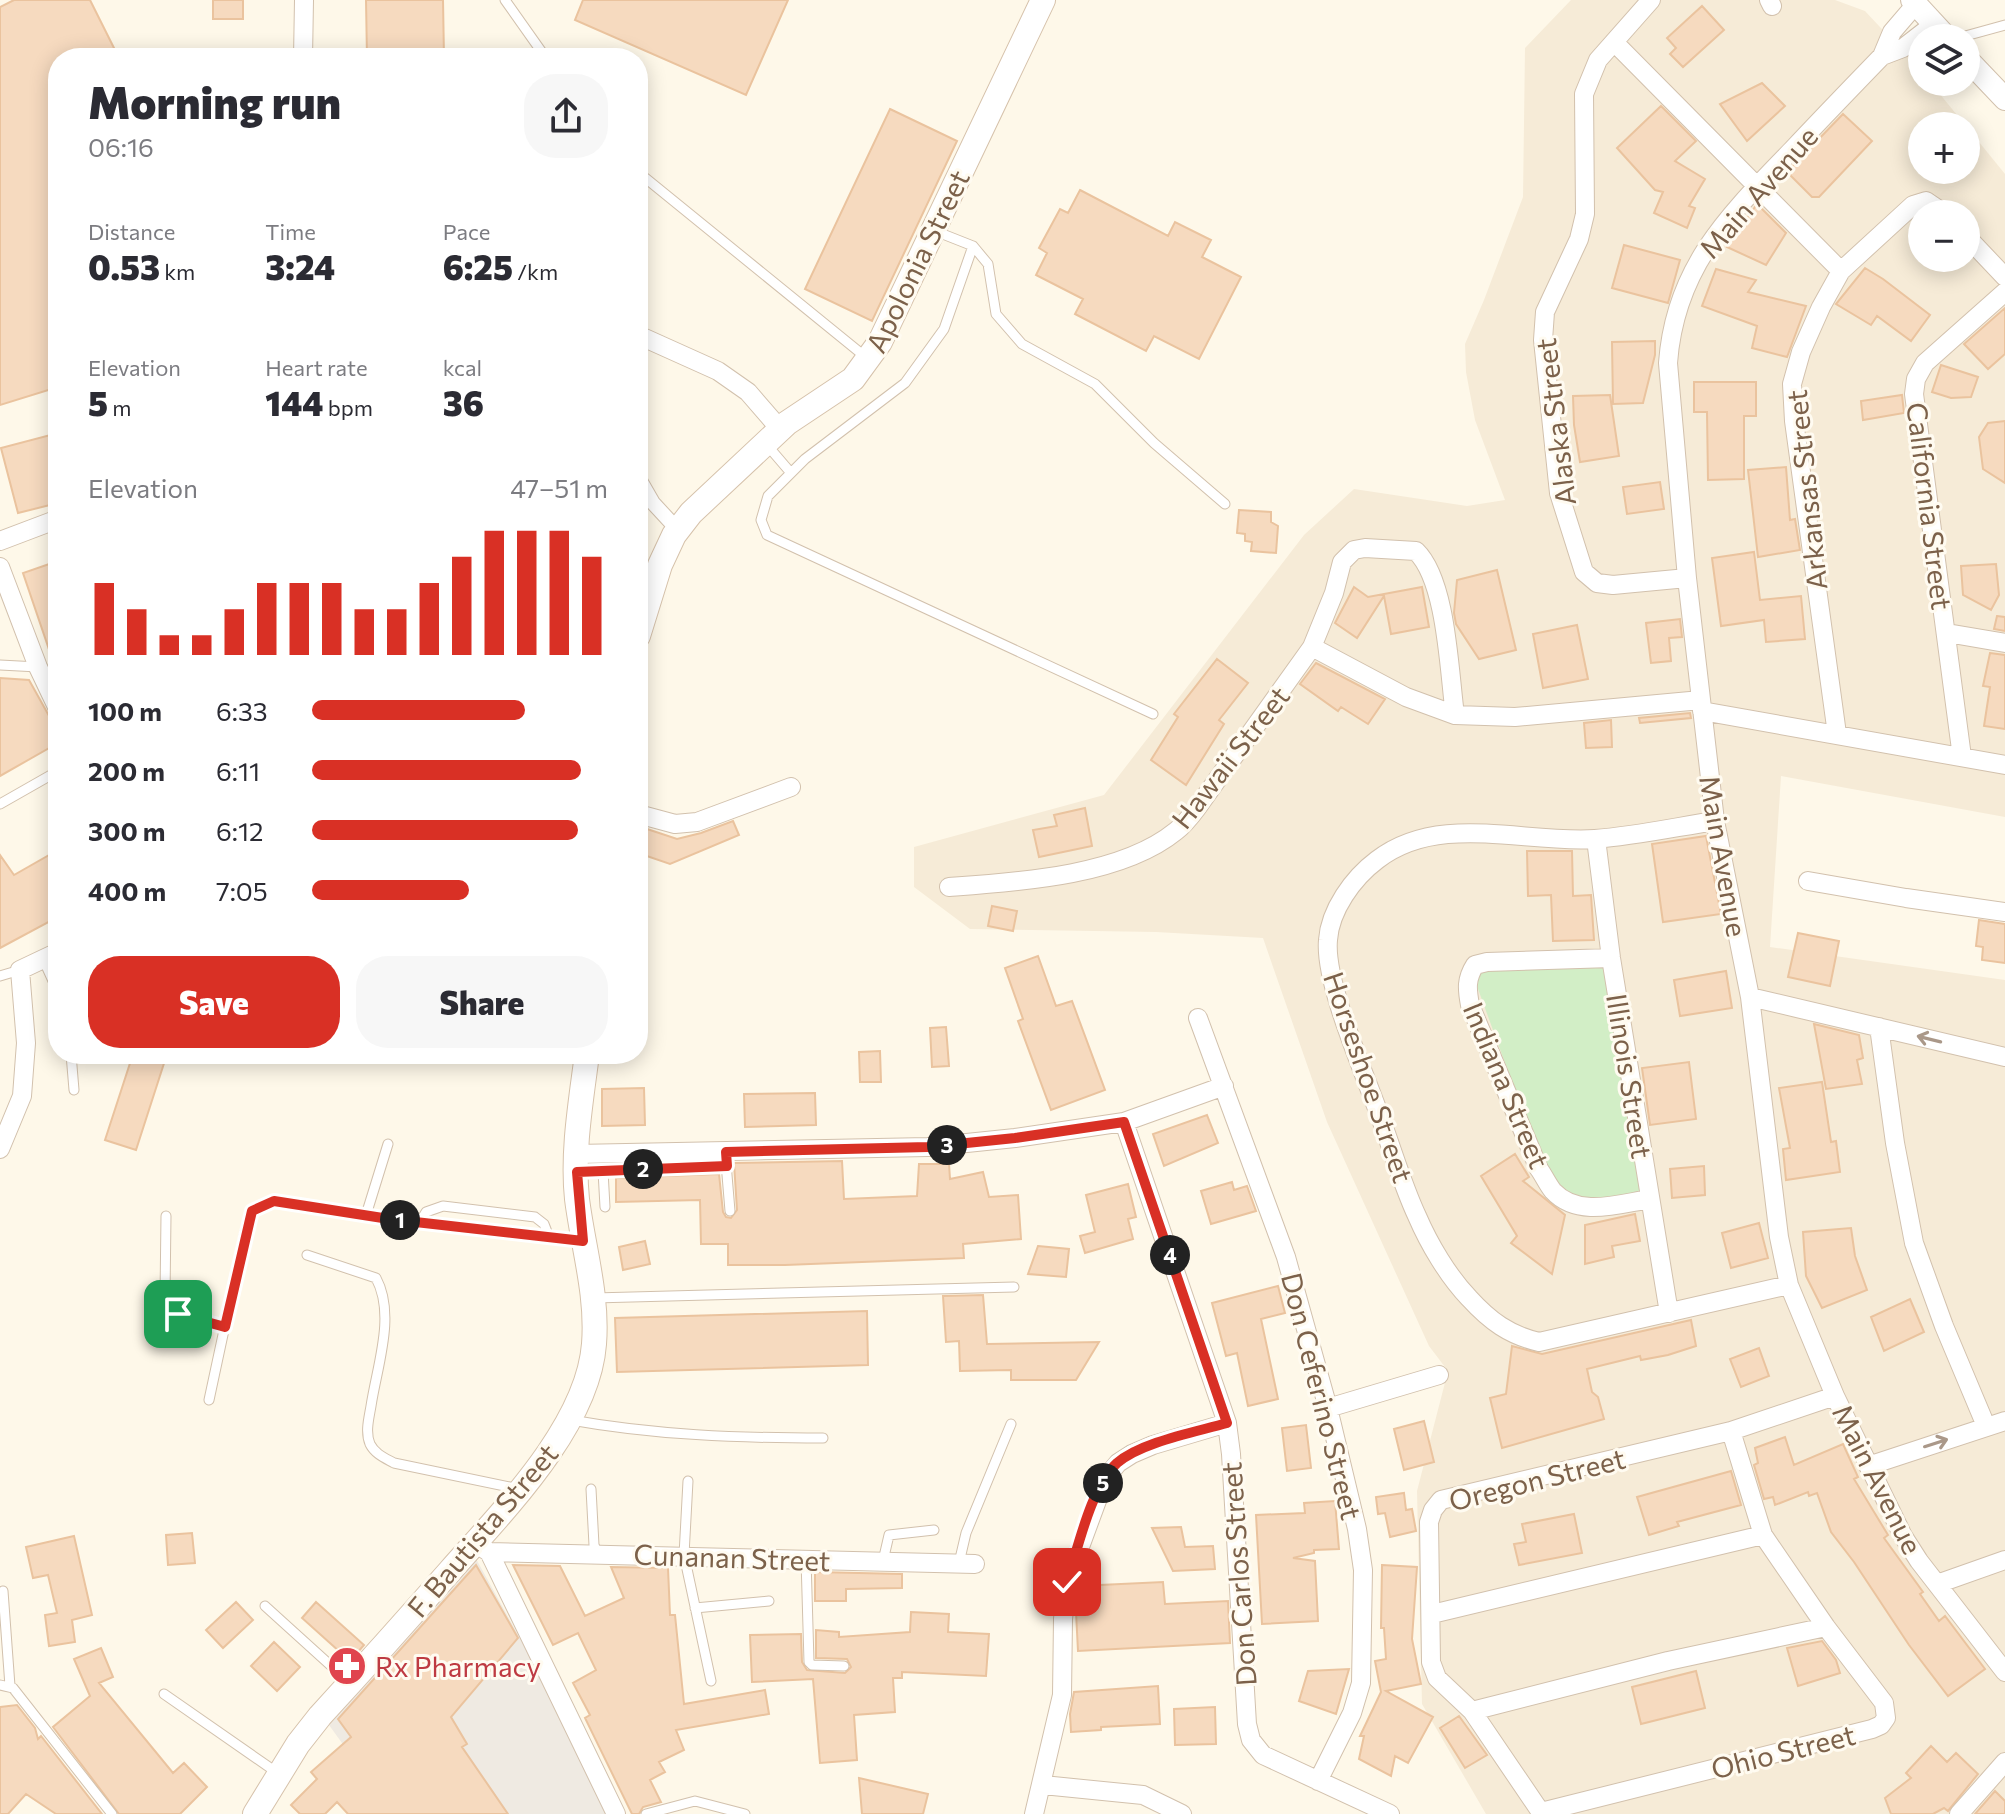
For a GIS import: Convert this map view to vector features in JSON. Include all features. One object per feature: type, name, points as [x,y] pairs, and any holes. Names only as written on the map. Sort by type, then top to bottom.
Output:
[{"type":"main road","name":"Apolonia Street","points":[[648,604],[660,565],[678,530],[691,513],[773,436],[853,379],[869,360],[1043,0]]},
{"type":"main road","points":[[577,1163],[586,1064]]},
{"type":"main road","name":"F. Bautista Street","points":[[255,1814],[305,1734],[482,1547],[548,1454],[568,1420],[589,1374],[594,1347],[593,1298],[583,1241],[577,1163]]},
{"type":"street","points":[[303,48],[304,0]]},
{"type":"street","name":"Alaska Street","points":[[1651,0],[1598,60],[1584,94],[1585,214],[1579,239],[1545,312],[1543,340],[1559,493],[1577,558],[1584,572],[1597,583],[1633,584],[1687,578]]},
{"type":"street","points":[[1914,2],[1934,24]]},
{"type":"street","name":"Main Avenue","points":[[1914,2],[1892,32],[1882,56],[1757,185],[1722,225],[1696,263],[1670,328],[1668,363],[1687,578],[1715,821],[1750,997],[1779,1237],[1789,1285],[1835,1396],[1903,1536],[2005,1672]]},
{"type":"street","points":[[1614,42],[1841,271]]},
{"type":"street","name":"Main Avenue","points":[[1882,56],[1908,46]]},
{"type":"street","points":[[1980,73],[2005,99]]},
{"type":"street","name":"Arkansas Street","points":[[1837,734],[1794,421],[1792,384],[1801,352],[1841,271],[1908,210]]},
{"type":"street","points":[[1980,251],[2005,277]]},
{"type":"street","name":"California Street","points":[[1962,757],[1914,394],[1916,379],[1925,363],[2005,292]]},
{"type":"street","points":[[648,340],[718,371],[748,392],[773,436]]},
{"type":"street","points":[[648,494],[678,530]]},
{"type":"street","points":[[0,541],[48,523]]},
{"type":"street","name":"Hawaii Street","points":[[949,887],[1024,881],[1115,863],[1176,831],[1197,808],[1312,647],[1334,593],[1342,562],[1365,548],[1416,551],[1430,569],[1442,617],[1455,715]]},
{"type":"street","points":[[0,567],[48,688]]},
{"type":"street","points":[[1947,633],[2005,643]]},
{"type":"street","points":[[1312,647],[1406,697],[1455,715],[1515,717],[1701,706],[2005,765]]},
{"type":"street","points":[[648,817],[675,824],[697,822],[791,787]]},
{"type":"street","name":"Horseshoe Street","points":[[1715,821],[1596,839],[1474,833],[1413,839],[1373,862],[1335,909],[1327,956],[1343,1014],[1417,1216],[1436,1253],[1468,1297],[1508,1333],[1539,1342],[1789,1285]]},
{"type":"street","name":"Illinois Street","points":[[1596,839],[1611,958],[1669,1313]]},
{"type":"street","points":[[1808,881],[2005,912]]},
{"type":"street","points":[[0,1149],[22,1096],[26,1043],[20,970],[48,956]]},
{"type":"street","name":"Indiana Street","points":[[1611,958],[1487,962],[1475,965],[1469,974],[1467,987],[1470,1005],[1539,1169],[1553,1191],[1574,1206],[1595,1207],[1650,1199]]},
{"type":"street","points":[[1750,997],[2005,1057],[2005,1068]]},
{"type":"street","name":"Don Ceferino Street","points":[[1198,1018],[1286,1257],[1328,1408],[1357,1529],[1363,1570],[1361,1683],[1352,1713],[1318,1781]]},
{"type":"street","points":[[1879,1027],[1895,1143],[1914,1243],[1944,1326],[1986,1426]]},
{"type":"street","points":[[577,1163],[726,1159],[928,1147],[1015,1138],[1124,1122],[1224,1086]]},
{"type":"street","name":"Don Carlos Street","points":[[1124,1122],[1227,1423],[1248,1732],[1263,1755],[1390,1814]]},
{"type":"street","points":[[1328,1408],[1439,1375]]},
{"type":"street","name":"Oregon Street","points":[[1542,1813],[1472,1711],[1437,1678],[1431,1662],[1429,1522],[1433,1510],[1441,1500],[1731,1431],[1835,1396]]},
{"type":"street","points":[[1868,1466],[2005,1421]]},
{"type":"street","points":[[1034,1814],[1062,1695],[1067,1582],[1105,1479],[1118,1463],[1132,1454],[1227,1423]]},
{"type":"street","name":"Ohio Street","points":[[1542,1813],[1881,1725],[1886,1718],[1884,1703],[1826,1627],[1763,1535],[1731,1431]]},
{"type":"street","points":[[1432,1614],[1763,1535]]},
{"type":"street","points":[[482,1547],[616,1814]]},
{"type":"street","name":"Cunanan Street","points":[[482,1547],[967,1564]]},
{"type":"street","points":[[1937,1584],[2005,1560]]},
{"type":"street","points":[[1472,1711],[1668,1661],[1826,1627]]},
{"type":"street","points":[[1959,1814],[2005,1762]]},
{"type":"street","points":[[1043,1785],[1143,1795],[1182,1814]]},
{"type":"lane","points":[[505,0],[539,48]]},
{"type":"lane","points":[[1980,32],[2005,25]]},
{"type":"lane","points":[[648,180],[869,360]]},
{"type":"lane","points":[[932,230],[973,246],[988,264],[996,314],[1022,344],[1095,384],[1154,443],[1225,504]]},
{"type":"lane","points":[[973,246],[944,329],[905,383],[805,459],[768,496],[761,520],[767,535],[1153,714]]},
{"type":"lane","points":[[773,436],[791,473]]},
{"type":"lane","points":[[0,665],[38,667]]},
{"type":"lane","points":[[0,804],[48,777]]},
{"type":"lane","points":[[0,976],[20,970]]},
{"type":"lane","points":[[72,1064],[74,1090]]},
{"type":"lane","points":[[366,1215],[388,1144]]},
{"type":"lane","points":[[577,1163],[603,1171],[726,1159],[730,1211]]},
{"type":"lane","points":[[603,1171],[605,1207]]},
{"type":"lane","points":[[209,1400],[252,1211],[274,1201],[583,1241]]},
{"type":"lane","points":[[420,1222],[433,1207],[443,1206],[535,1217],[544,1224],[549,1237]]},
{"type":"lane","points":[[166,1216],[165,1296],[178,1314],[225,1327]]},
{"type":"lane","points":[[307,1255],[376,1278],[383,1291],[385,1321],[367,1425],[370,1443],[380,1456],[394,1463],[522,1490]]},
{"type":"lane","points":[[593,1298],[1014,1287]]},
{"type":"lane","points":[[568,1420],[628,1430],[682,1434],[823,1438]]},
{"type":"lane","points":[[967,1564],[966,1533],[1011,1424]]},
{"type":"lane","points":[[688,1481],[684,1555],[711,1681]]},
{"type":"lane","points":[[591,1489],[597,1552]]},
{"type":"lane","points":[[883,1561],[889,1535],[934,1530]]},
{"type":"lane","points":[[806,1559],[809,1662],[812,1665],[844,1666]]},
{"type":"lane","points":[[3,1591],[5,1685],[112,1814]]},
{"type":"lane","points":[[695,1608],[769,1601]]},
{"type":"lane","points":[[265,1606],[350,1683]]},
{"type":"lane","points":[[164,1694],[279,1774]]},
{"type":"lane","points":[[646,1814],[695,1801],[714,1803],[745,1814]]},
{"type":"shaded area","points":[[1571,0],[1835,0],[1865,11],[1908,57],[1908,96],[1941,96],[1955,112],[1908,112],[1908,184],[1980,184],[1980,143],[2005,174],[2005,817],[1781,776],[1770,947],[2005,980],[2005,1814],[1486,1814],[1422,1704],[1417,1491],[1448,1371],[1429,1346],[1327,1122],[1263,938],[1156,932],[970,929],[914,887],[914,847],[1104,795],[1304,535],[1354,489],[1467,506],[1505,500],[1475,420],[1466,372],[1465,344],[1523,197],[1525,48]]},
{"type":"shaded area","points":[[475,1557],[557,1705],[608,1814],[393,1814],[329,1725]]},
{"type":"green space","points":[[1608,962],[1645,1196],[1596,1204],[1570,1198],[1543,1167],[1474,978],[1478,967]]},
{"type":"building","points":[[14,0],[90,0],[114,48],[48,48],[48,390],[0,405],[0,7]]},
{"type":"building","points":[[213,0],[243,0],[243,19],[213,19]]},
{"type":"building","points":[[366,0],[443,0],[444,48],[367,48]]},
{"type":"building","points":[[583,0],[788,0],[746,95],[648,52],[648,48],[639,48],[575,20]]},
{"type":"building","points":[[1702,6],[1724,30],[1683,67],[1670,54],[1676,48],[1667,38]]},
{"type":"building","points":[[1762,83],[1785,106],[1747,141],[1720,104]]},
{"type":"building","points":[[1661,106],[1696,141],[1675,161],[1705,179],[1689,206],[1695,208],[1687,228],[1654,213],[1663,192],[1655,190],[1617,148]]},
{"type":"building","points":[[890,109],[957,141],[872,321],[805,289]]},
{"type":"building","points":[[1843,114],[1872,141],[1819,197],[1812,197],[1787,172]]},
{"type":"building","points":[[1080,190],[1168,236],[1175,222],[1211,240],[1202,257],[1241,277],[1199,359],[1154,336],[1146,351],[1075,314],[1083,299],[1036,275],[1047,253],[1039,248],[1060,209],[1068,213]]},
{"type":"building","points":[[1757,204],[1786,233],[1766,265],[1727,247]]},
{"type":"building","points":[[1624,245],[1680,260],[1668,303],[1612,288]]},
{"type":"building","points":[[1865,268],[1930,315],[1911,341],[1877,316],[1871,325],[1836,304]]},
{"type":"building","points":[[1716,269],[1756,280],[1748,292],[1806,306],[1787,357],[1752,348],[1757,326],[1702,306]]},
{"type":"building","points":[[2005,308],[2005,354],[1988,369],[1964,344]]},
{"type":"building","points":[[1655,341],[1655,355],[1643,403],[1613,404],[1612,342]]},
{"type":"building","points":[[1941,365],[1978,377],[1971,397],[1951,398],[1932,392]]},
{"type":"building","points":[[1694,382],[1756,382],[1756,416],[1744,416],[1744,479],[1708,480],[1707,412],[1694,412]]},
{"type":"building","points":[[1610,395],[1619,456],[1580,462],[1573,396]]},
{"type":"building","points":[[1902,395],[1904,413],[1863,420],[1861,401]]},
{"type":"building","points":[[2005,421],[2005,483],[1983,469],[1979,437],[1988,423]]},
{"type":"building","points":[[48,436],[48,506],[18,513],[1,448]]},
{"type":"building","points":[[1786,467],[1790,520],[1795,519],[1800,550],[1758,557],[1748,470]]},
{"type":"building","points":[[1660,482],[1664,509],[1627,514],[1623,487]]},
{"type":"building","points":[[1239,510],[1271,512],[1271,522],[1278,526],[1276,553],[1251,551],[1252,542],[1245,541],[1245,534],[1237,533]]},
{"type":"building","points":[[1754,552],[1760,600],[1801,596],[1805,639],[1766,642],[1764,620],[1721,626],[1712,558]]},
{"type":"building","points":[[48,564],[48,646],[23,573]]},
{"type":"building","points":[[1996,564],[1999,595],[1991,610],[1963,595],[1961,566]]},
{"type":"building","points":[[1497,570],[1516,650],[1479,659],[1456,624],[1457,580]]},
{"type":"building","points":[[1354,587],[1368,597],[1422,587],[1429,627],[1391,634],[1384,596],[1357,638],[1335,623]]},
{"type":"building","points":[[1997,616],[2005,617],[2005,631],[1994,629]]},
{"type":"building","points":[[1680,619],[1682,637],[1669,638],[1671,661],[1651,663],[1646,623]]},
{"type":"building","points":[[1577,625],[1588,679],[1543,688],[1533,634]]},
{"type":"building","points":[[1990,653],[2005,655],[2005,729],[1984,726],[1990,687],[1983,686]]},
{"type":"building","points":[[1217,659],[1248,683],[1219,720],[1224,724],[1186,785],[1151,760],[1178,717],[1174,714]]},
{"type":"building","points":[[1316,663],[1385,699],[1368,724],[1341,707],[1338,711],[1300,684]]},
{"type":"building","points":[[0,678],[29,680],[48,714],[48,749],[0,776]]},
{"type":"building","points":[[1690,713],[1691,718],[1640,723],[1639,718]]},
{"type":"building","points":[[1611,720],[1612,747],[1586,748],[1584,723]]},
{"type":"building","points":[[1085,808],[1092,846],[1039,857],[1033,830],[1057,826],[1054,815]]},
{"type":"building","points":[[733,821],[739,835],[670,864],[648,856],[648,829],[677,839]]},
{"type":"building","points":[[1706,836],[1721,914],[1663,922],[1652,844]]},
{"type":"building","points":[[1527,851],[1572,851],[1573,896],[1591,895],[1594,940],[1553,941],[1551,895],[1528,896]]},
{"type":"building","points":[[0,855],[14,875],[48,856],[48,922],[0,948]]},
{"type":"building","points":[[992,906],[1017,911],[1013,931],[988,926]]},
{"type":"building","points":[[1979,920],[2005,924],[2005,963],[1982,960],[1983,947],[1976,946]]},
{"type":"building","points":[[1798,933],[1839,941],[1830,986],[1788,977]]},
{"type":"building","points":[[1038,956],[1056,1006],[1072,1001],[1105,1090],[1051,1110],[1018,1021],[1023,1019],[1005,968]]},
{"type":"building","points":[[1726,971],[1732,1008],[1680,1016],[1674,980]]},
{"type":"building","points":[[1814,1024],[1859,1035],[1863,1058],[1857,1060],[1862,1084],[1826,1089]]},
{"type":"building","points":[[946,1027],[949,1066],[932,1067],[930,1028]]},
{"type":"building","points":[[880,1051],[881,1082],[860,1082],[859,1052]]},
{"type":"building","points":[[1689,1062],[1696,1119],[1650,1125],[1642,1068]]},
{"type":"building","points":[[130,1064],[164,1064],[136,1150],[105,1140]]},
{"type":"building","points":[[1822,1082],[1831,1142],[1836,1141],[1840,1172],[1786,1180],[1783,1149],[1790,1148],[1779,1088]]},
{"type":"building","points":[[644,1088],[645,1125],[602,1126],[602,1089]]},
{"type":"building","points":[[815,1093],[816,1125],[745,1127],[744,1094]]},
{"type":"building","points":[[1207,1115],[1218,1143],[1164,1166],[1153,1134]]},
{"type":"building","points":[[1515,1154],[1529,1177],[1523,1181],[1565,1215],[1552,1274],[1511,1243],[1517,1236],[1481,1176]]},
{"type":"building","points":[[842,1161],[844,1199],[917,1196],[919,1164],[949,1164],[950,1179],[983,1172],[989,1197],[1018,1195],[1021,1239],[963,1244],[964,1258],[728,1265],[728,1244],[701,1244],[700,1200],[616,1202],[616,1178],[719,1174],[723,1212],[731,1218],[737,1210],[734,1163]]},
{"type":"building","points":[[1704,1166],[1705,1195],[1672,1198],[1670,1169]]},
{"type":"building","points":[[1232,1182],[1234,1190],[1247,1186],[1256,1211],[1211,1224],[1201,1191]]},
{"type":"building","points":[[1128,1184],[1136,1217],[1128,1219],[1133,1239],[1085,1253],[1080,1236],[1095,1232],[1086,1195]]},
{"type":"building","points":[[1635,1214],[1640,1241],[1612,1246],[1614,1257],[1585,1264],[1585,1225]]},
{"type":"building","points":[[1759,1223],[1768,1258],[1731,1268],[1722,1233]]},
{"type":"building","points":[[1851,1228],[1855,1256],[1867,1290],[1822,1308],[1806,1276],[1803,1232]]},
{"type":"building","points":[[645,1241],[650,1264],[623,1270],[619,1247]]},
{"type":"building","points":[[1038,1246],[1069,1249],[1066,1277],[1028,1274]]},
{"type":"building","points":[[1278,1286],[1285,1313],[1261,1319],[1278,1399],[1248,1406],[1237,1353],[1226,1356],[1212,1303]]},
{"type":"building","points":[[983,1295],[987,1344],[1099,1342],[1076,1380],[1011,1380],[1011,1370],[960,1371],[959,1341],[946,1342],[943,1296]]},
{"type":"building","points":[[1910,1299],[1924,1332],[1884,1351],[1871,1317]]},
{"type":"building","points":[[867,1311],[868,1365],[617,1372],[615,1318]]},
{"type":"building","points":[[1691,1320],[1696,1346],[1668,1355],[1641,1360],[1640,1356],[1587,1369],[1592,1392],[1598,1397],[1604,1419],[1502,1448],[1490,1398],[1506,1394],[1512,1346],[1542,1354]]},
{"type":"building","points":[[1759,1348],[1769,1376],[1741,1387],[1730,1359]]},
{"type":"building","points":[[1424,1421],[1434,1462],[1404,1470],[1394,1429]]},
{"type":"building","points":[[1306,1425],[1311,1468],[1287,1471],[1282,1428]]},
{"type":"building","points":[[1785,1437],[1794,1465],[1843,1444],[1858,1477],[1854,1479],[1888,1535],[1884,1538],[1923,1592],[1920,1594],[1939,1621],[1945,1616],[1985,1669],[1948,1696],[1831,1532],[1817,1493],[1809,1496],[1808,1492],[1775,1505],[1773,1497],[1764,1499],[1754,1465],[1758,1463],[1755,1448]]},
{"type":"building","points":[[1731,1471],[1741,1505],[1677,1522],[1679,1526],[1649,1535],[1637,1497]]},
{"type":"building","points":[[1404,1493],[1406,1510],[1412,1509],[1416,1531],[1390,1537],[1385,1513],[1378,1514],[1376,1497]]},
{"type":"building","points":[[1335,1501],[1339,1549],[1314,1550],[1314,1553],[1293,1558],[1315,1561],[1318,1621],[1262,1624],[1256,1515],[1305,1513],[1304,1503]]},
{"type":"building","points":[[1574,1514],[1582,1553],[1519,1565],[1514,1544],[1526,1542],[1522,1524]]},
{"type":"building","points":[[1181,1527],[1185,1547],[1213,1546],[1215,1569],[1173,1571],[1152,1528]]},
{"type":"building","points":[[192,1533],[195,1563],[168,1565],[166,1535]]},
{"type":"building","points":[[74,1536],[92,1615],[72,1620],[75,1642],[49,1646],[45,1615],[57,1613],[48,1575],[33,1578],[26,1547]]},
{"type":"building","points":[[476,1565],[518,1638],[451,1717],[467,1744],[462,1747],[508,1814],[348,1814],[337,1802],[325,1814],[300,1814],[291,1805],[317,1779],[311,1772],[351,1737],[338,1719]]},
{"type":"building","points":[[513,1565],[560,1566],[585,1616],[624,1598],[611,1567],[668,1568],[670,1615],[675,1615],[684,1704],[765,1690],[769,1714],[676,1730],[684,1750],[659,1762],[665,1772],[650,1780],[661,1802],[643,1807],[639,1814],[632,1814],[585,1718],[590,1715],[573,1683],[596,1670],[578,1633],[553,1645]]},
{"type":"building","points":[[1382,1565],[1417,1567],[1412,1639],[1421,1684],[1386,1691],[1433,1717],[1408,1763],[1395,1756],[1391,1776],[1359,1759],[1364,1736],[1360,1736],[1381,1692],[1375,1661],[1386,1659],[1384,1628],[1381,1628]]},
{"type":"building","points":[[815,1572],[902,1574],[902,1588],[846,1589],[846,1601],[815,1601]]},
{"type":"building","points":[[1163,1582],[1165,1604],[1228,1601],[1230,1643],[1078,1651],[1076,1612],[1079,1586]]},
{"type":"building","points":[[236,1602],[253,1620],[223,1648],[206,1630]]},
{"type":"building","points":[[316,1602],[364,1645],[350,1661],[302,1618]]},
{"type":"building","points":[[911,1612],[949,1614],[948,1632],[989,1634],[986,1676],[902,1672],[902,1678],[893,1678],[895,1712],[854,1715],[857,1760],[820,1763],[813,1679],[752,1682],[750,1635],[801,1634],[802,1662],[807,1670],[845,1673],[851,1667],[847,1659],[816,1658],[816,1630],[839,1632],[839,1637],[910,1632]]},
{"type":"building","points":[[1822,1641],[1836,1660],[1840,1673],[1798,1686],[1787,1648]]},
{"type":"building","points":[[274,1642],[300,1667],[277,1691],[251,1666]]},
{"type":"building","points":[[101,1648],[113,1677],[99,1683],[173,1773],[184,1763],[207,1787],[180,1814],[119,1814],[53,1727],[90,1696],[74,1659]]},
{"type":"building","points":[[1349,1669],[1336,1714],[1299,1701],[1308,1671]]},
{"type":"building","points":[[1696,1671],[1705,1708],[1641,1724],[1632,1687]]},
{"type":"building","points":[[1158,1686],[1160,1724],[1071,1732],[1074,1692]]},
{"type":"building","points":[[17,1705],[35,1728],[38,1739],[41,1736],[102,1814],[56,1814],[26,1794],[8,1814],[0,1814],[0,1707]]},
{"type":"building","points":[[1215,1707],[1216,1744],[1175,1745],[1174,1709]]},
{"type":"building","points":[[1459,1716],[1487,1755],[1465,1768],[1440,1728]]},
{"type":"building","points":[[1931,1746],[1947,1762],[1956,1753],[1978,1774],[1948,1811],[1944,1808],[1933,1814],[1891,1814],[1885,1798],[1911,1778],[1906,1773]]},
{"type":"building","points":[[859,1778],[928,1794],[923,1814],[862,1814]]},
{"type":"building","points":[[1995,1791],[2005,1801],[2005,1814],[1975,1814]]},
{"type":"place","name":"Rx Pharmacy","points":[[347,1666]]},
{"type":"route","points":[[178,1314],[225,1327],[252,1211],[274,1201],[389,1219],[583,1241],[577,1172],[727,1166],[726,1152],[928,1147],[1124,1122],[1227,1423],[1153,1445],[1118,1463],[1105,1479],[1095,1500],[1067,1582]]}]
